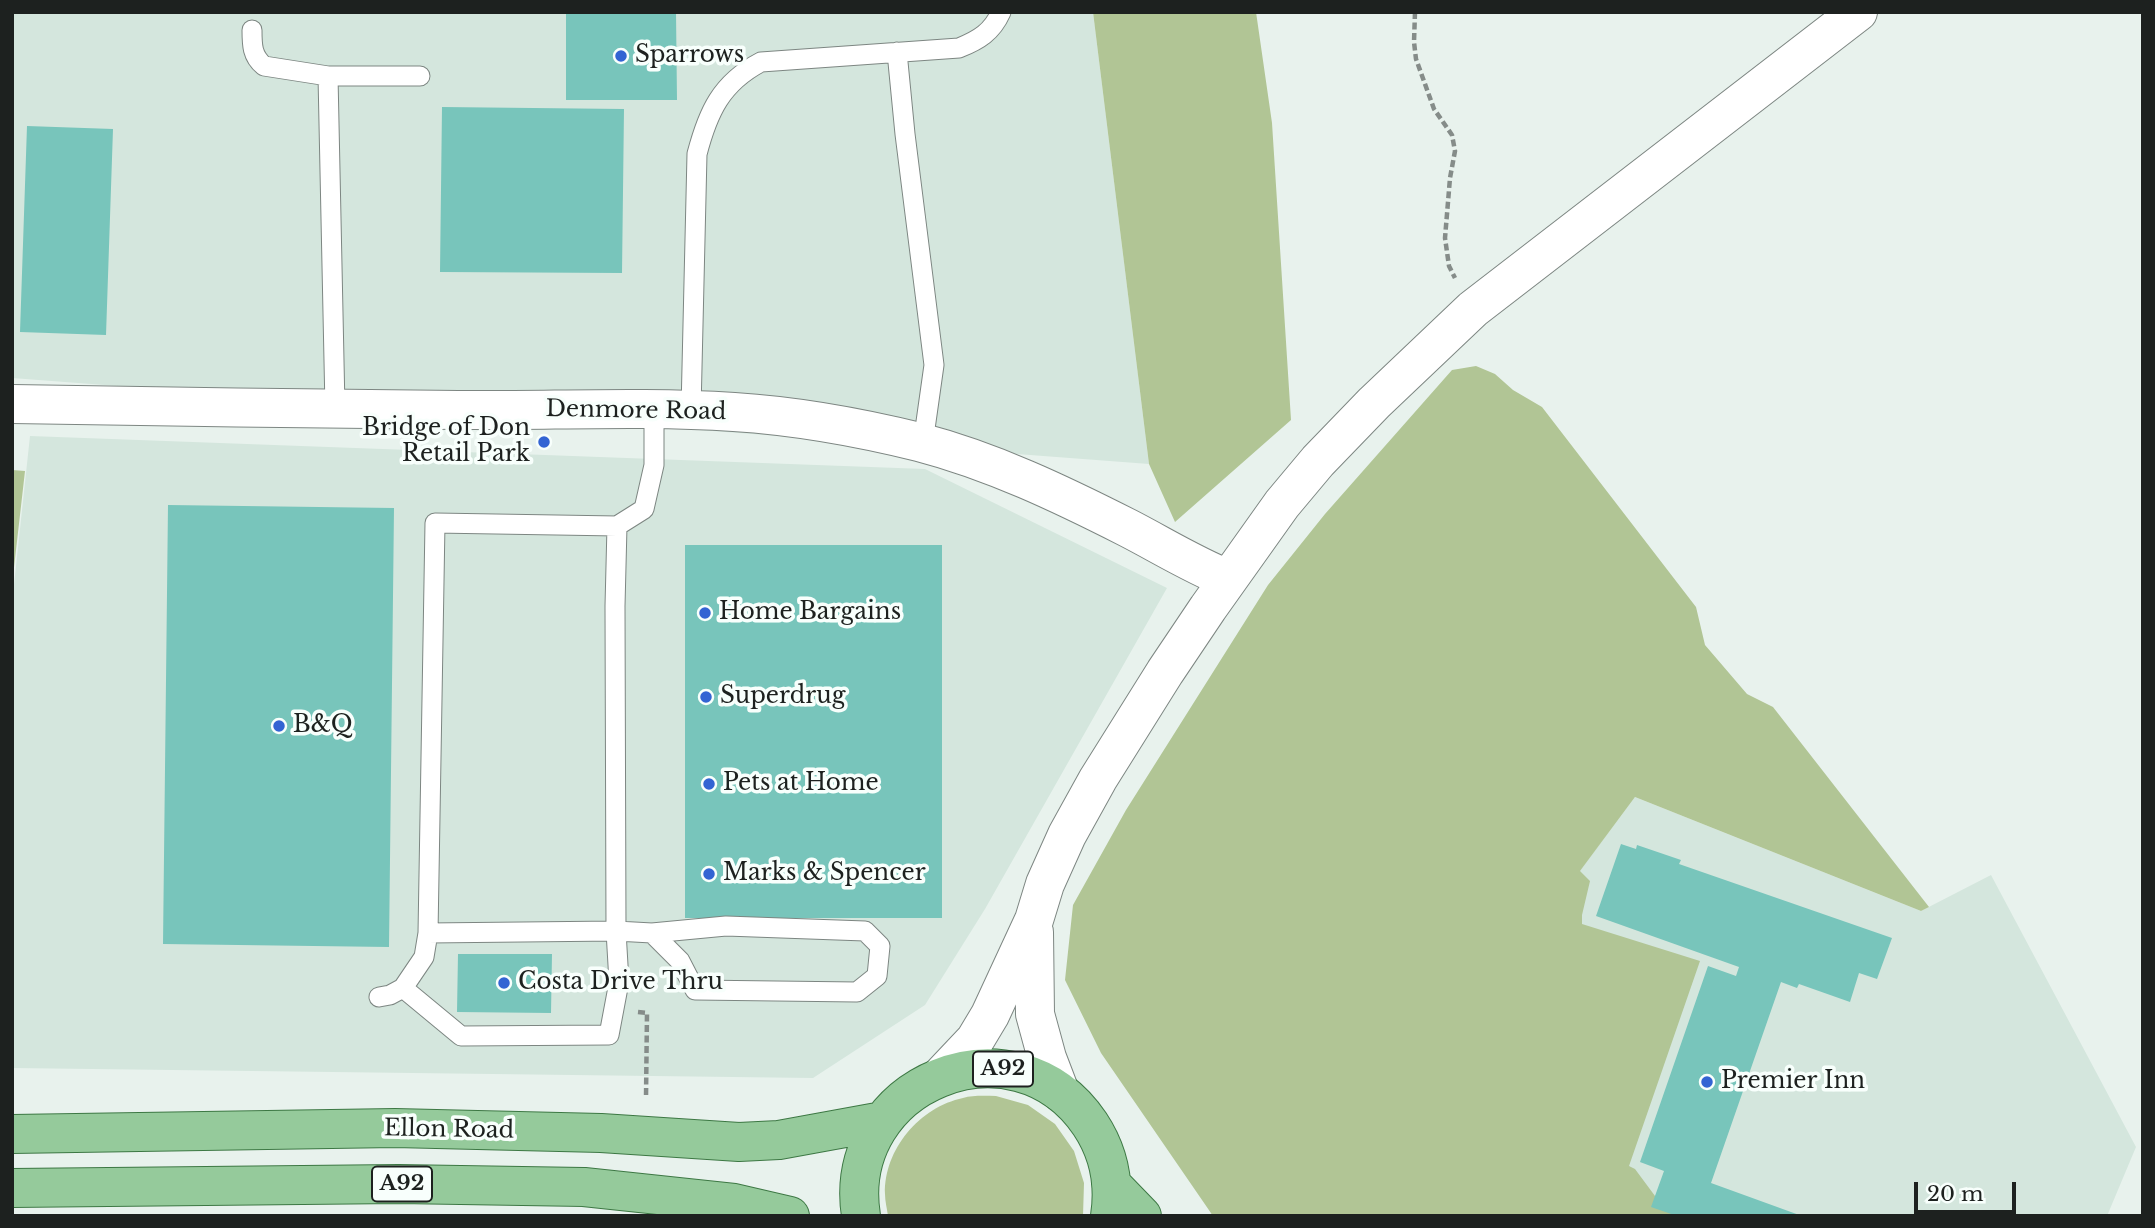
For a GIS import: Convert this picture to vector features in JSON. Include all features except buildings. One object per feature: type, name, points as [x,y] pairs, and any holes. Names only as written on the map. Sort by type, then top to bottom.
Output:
[{"type":"main road","points":[[941,1076],[975,1040],[990,1015],[1034,920],[1045,884],[1067,835],[1092,790],[1165,672],[1228,579],[1282,504],[1318,461],[1374,403],[1473,309],[1858,12]]},
{"type":"main road","name":"Denmore Road","points":[[12,404],[673,410],[782,416],[853,426],[923,443],[1021,477],[1228,579]]},
{"type":"main road","points":[[1034,920],[1035,1014],[1060,1092]]},
{"type":"main road","name":"A92","points":[[861,1216],[859,1187],[862,1169],[866,1152],[883,1121],[895,1106],[924,1084],[941,1076],[972,1069],[1003,1069],[1033,1078],[1060,1092],[1080,1111],[1096,1132],[1104,1149],[1111,1200],[1142,1216]]},
{"type":"main road","name":"Ellon Road","points":[[12,1134],[395,1128],[601,1133],[739,1142],[779,1139],[883,1121]]},
{"type":"main road","name":"A92","points":[[12,1188],[399,1184],[584,1187],[734,1203],[790,1216]]},
{"type":"lane","points":[[379,997],[403,988],[424,957],[428,933],[435,523],[617,526],[643,509],[654,465],[673,410],[697,154],[705,123],[729,86],[742,72],[761,62],[959,48],[978,41],[995,26],[1001,12]]},
{"type":"lane","points":[[252,30],[254,53],[257,61],[264,66],[328,76],[420,76]]},
{"type":"lane","points":[[897,52],[934,365],[923,443]]},
{"type":"lane","points":[[328,76],[335,408]]},
{"type":"lane","points":[[403,988],[461,1036],[609,1035],[619,982],[616,932],[617,526]]},
{"type":"lane","points":[[428,933],[652,933],[726,926],[864,930],[880,946],[877,976],[857,992],[695,990],[680,961],[652,933]]},
{"type":"path","points":[[1415,12],[1416,59],[1434,109],[1452,135],[1455,151],[1445,238],[1449,266],[1473,309]]},
{"type":"path","points":[[619,982],[629,980],[632,1011],[648,1013],[646,1098]]},
{"type":"shaded area","points":[[12,12],[1093,12],[1149,464],[12,378]]},
{"type":"shaded area","name":"Bridge of Don Retail Park","points":[[30,436],[925,469],[1167,588],[985,909],[925,1005],[813,1078],[12,1068],[12,603]]},
{"type":"shaded area","points":[[1635,797],[1921,911],[1991,875],[2136,1147],[2107,1216],[1439,1216],[1405,1104]]},
{"type":"green space","points":[[1093,12],[1256,12],[1272,123],[1291,420],[1175,522],[1149,464]]},
{"type":"green space","points":[[1476,366],[1495,374],[1513,390],[1542,407],[1696,607],[1705,645],[1747,694],[1773,707],[1929,907],[1921,911],[1635,797],[1580,871],[1590,881],[1582,924],[1700,961],[1629,1166],[1635,1169],[1655,1196],[1677,1216],[1213,1216],[1101,1053],[1065,980],[1073,905],[1126,810],[1268,585],[1325,514],[1452,370]]},
{"type":"green space","points":[[12,470],[25,471],[12,585]]},
{"type":"green space","points":[[996,1096],[1028,1105],[1055,1124],[1074,1151],[1084,1183],[1083,1216],[888,1216],[886,1177],[891,1161],[898,1146],[919,1120],[947,1103],[963,1098]]},
{"type":"place","name":"Sparrows","points":[[621,56]]},
{"type":"place","name":"Bridge of Don Retail Park","points":[[544,442]]},
{"type":"place","name":"Home Bargains","points":[[705,613]]},
{"type":"place","name":"Superdrug","points":[[706,697]]},
{"type":"place","name":"B&Q","points":[[279,726]]},
{"type":"place","name":"Pets at Home","points":[[709,784]]},
{"type":"place","name":"Marks & Spencer","points":[[709,874]]},
{"type":"place","name":"Costa Drive Thru","points":[[504,983]]},
{"type":"place","name":"Premier Inn","points":[[1707,1082]]}]
